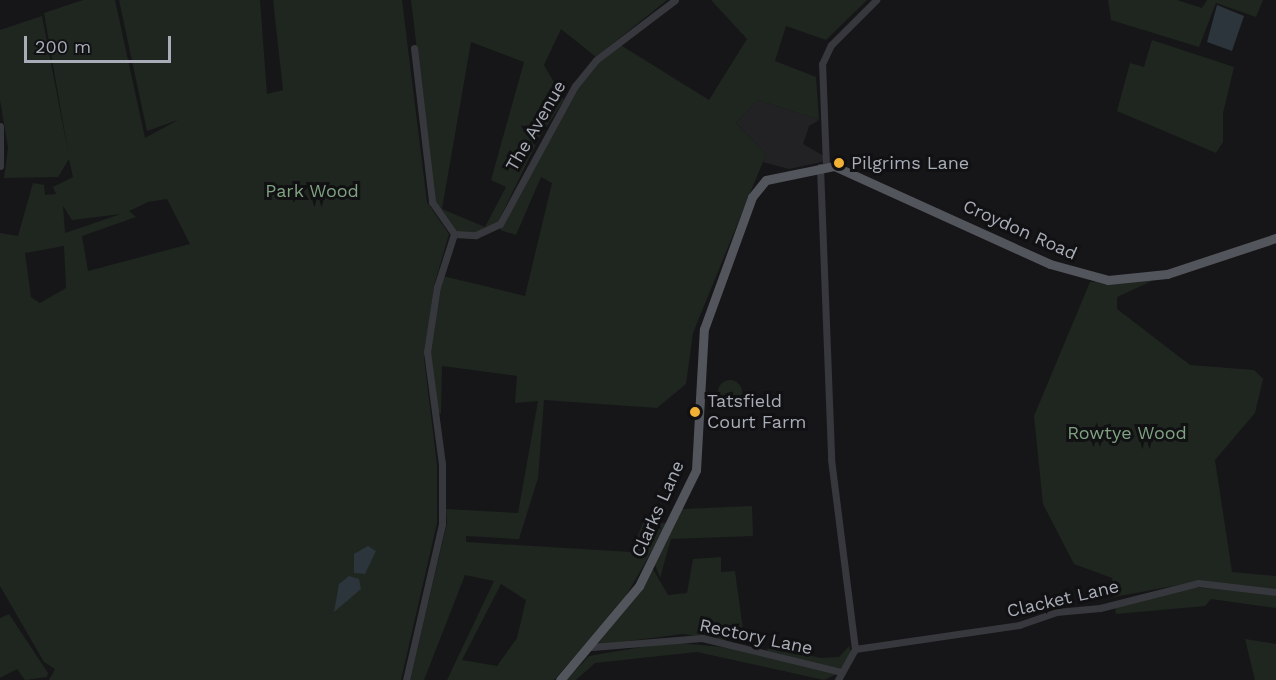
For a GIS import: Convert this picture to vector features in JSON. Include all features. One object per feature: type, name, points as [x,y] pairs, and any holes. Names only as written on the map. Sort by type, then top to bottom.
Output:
[{"type":"main road","name":"Croydon Road","points":[[823,166],[842,168],[1050,264],[1096,278],[1154,277],[1276,238]]},
{"type":"main road","name":"Clarks Lane","points":[[560,680],[592,646],[639,586],[696,470],[704,329],[755,191],[773,177],[823,166]]},
{"type":"street","name":"The Avenue","points":[[454,234],[476,235],[500,224],[575,86],[596,60],[675,0]]},
{"type":"street","points":[[840,676],[855,649],[831,459],[822,64],[831,45],[876,0]]},
{"type":"street","points":[[406,680],[442,525],[442,464],[427,352],[437,287],[454,234],[432,202],[414,48]]},
{"type":"street","points":[[0,126],[3,142],[0,166]]},
{"type":"street","name":"Clacket Lane","points":[[855,649],[1019,626],[1056,612],[1100,608],[1198,583],[1276,592]]},
{"type":"street","name":"Rectory Lane","points":[[592,646],[695,638],[840,676]]},
{"type":"shaded area","points":[[1217,5],[1244,16],[1232,51],[1207,42]]},
{"type":"shaded area","points":[[758,100],[819,120],[809,126],[803,144],[824,156],[822,162],[789,169],[763,162],[766,154],[736,123]]},
{"type":"shaded area","points":[[368,546],[376,551],[365,574],[354,573],[354,554]]},
{"type":"shaded area","points":[[349,576],[359,579],[361,589],[334,612],[339,584]]},
{"type":"green space","name":"Park Wood","points":[[83,0],[115,0],[145,138],[178,120],[147,131],[119,0],[260,0],[267,94],[283,90],[273,0],[402,0],[427,202],[449,234],[434,286],[424,358],[437,465],[437,523],[401,680],[49,680],[55,669],[44,662],[0,586],[0,233],[18,236],[33,183],[44,185],[45,195],[56,194],[53,187],[73,177],[69,159],[58,177],[4,178],[8,148],[0,100],[0,30],[42,16],[69,157],[44,13]],"holes":[[[167,199],[190,244],[88,271],[82,236],[136,217],[129,211],[148,202]],[[63,206],[72,220],[121,214],[65,233]],[[64,246],[66,288],[40,303],[31,297],[25,253]]]},
{"type":"green space","points":[[411,0],[667,0],[596,57],[561,29],[544,65],[564,100],[539,138],[498,222],[477,232],[456,232],[435,200]],"holes":[[[471,42],[524,62],[491,180],[506,187],[485,227],[442,209]]]},
{"type":"green space","points":[[711,0],[867,0],[826,40],[786,26],[775,61],[816,77],[819,120],[758,100],[736,123],[766,154],[693,333],[686,384],[657,408],[544,400],[538,478],[519,539],[466,536],[466,542],[631,552],[643,523],[668,523],[622,603],[554,680],[447,680],[494,581],[465,575],[424,680],[410,680],[447,523],[446,509],[518,513],[538,401],[515,403],[517,376],[442,366],[441,414],[437,412],[430,352],[443,276],[525,296],[552,183],[541,177],[516,235],[500,230],[556,117],[595,63],[619,44],[709,100],[747,39]],"holes":[[[501,584],[526,600],[517,638],[497,666],[462,660]]]},
{"type":"green space","points":[[1108,0],[1177,0],[1202,8],[1207,0],[1263,0],[1256,17],[1216,3],[1199,47],[1111,20]]},
{"type":"green space","points":[[1152,40],[1234,67],[1223,113],[1223,142],[1216,153],[1117,111],[1130,63],[1144,67]]},
{"type":"green space","name":"Rowtye Wood","points":[[1152,281],[1117,297],[1117,309],[1190,365],[1254,370],[1263,379],[1255,413],[1215,460],[1232,572],[1276,576],[1276,589],[1184,584],[1114,597],[1112,578],[1074,564],[1043,504],[1034,416],[1090,282]]},
{"type":"green space","points":[[730,380],[739,383],[742,392],[739,401],[730,404],[721,401],[718,392],[721,383]]},
{"type":"green space","points":[[752,506],[753,536],[671,539],[660,578],[655,565],[682,509]]},
{"type":"green space","points":[[721,557],[721,572],[735,571],[743,630],[728,626],[726,641],[683,634],[597,645],[653,569],[668,595],[687,593],[693,559]]},
{"type":"green space","points":[[1193,587],[1276,595],[1276,608],[1211,599],[1205,606],[1116,614],[1115,608]]},
{"type":"green space","points":[[9,614],[48,673],[47,677],[25,680],[17,669],[0,678],[0,618]]},
{"type":"green space","points":[[1245,639],[1276,644],[1276,680],[1255,680]]},
{"type":"green space","points":[[671,642],[731,648],[837,674],[824,680],[697,652],[595,663],[576,680],[566,680],[589,656]]},
{"type":"green space","points":[[768,646],[821,658],[839,657],[849,646],[851,652],[841,669],[767,651]]},
{"type":"place","name":"Pilgrims Lane","points":[[839,163]]},
{"type":"place","name":"Tatsfield Court Farm","points":[[695,412]]}]
